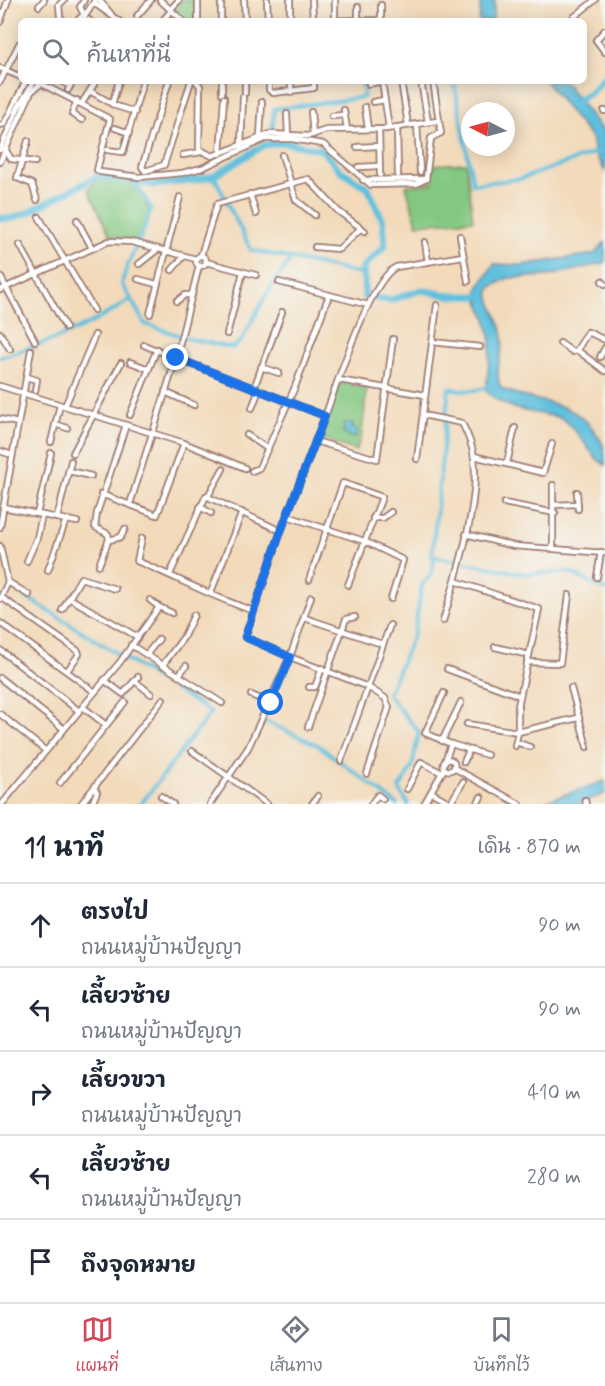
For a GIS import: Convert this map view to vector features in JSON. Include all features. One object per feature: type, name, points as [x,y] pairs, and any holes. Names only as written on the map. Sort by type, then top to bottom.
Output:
[{"type":"street","points":[[0,22],[8,0]]},
{"type":"street","points":[[39,6],[44,0]]},
{"type":"street","points":[[61,18],[58,2],[64,0]]},
{"type":"street","points":[[83,13],[80,7],[84,0]]},
{"type":"street","points":[[137,16],[151,0]]},
{"type":"street","points":[[160,0],[180,18]]},
{"type":"street","points":[[164,18],[179,0]]},
{"type":"street","points":[[198,0],[198,18]]},
{"type":"street","points":[[221,0],[221,18]]},
{"type":"street","points":[[244,0],[245,18]]},
{"type":"street","points":[[267,0],[268,18]]},
{"type":"street","points":[[290,0],[290,18]]},
{"type":"street","points":[[312,0],[313,18]]},
{"type":"street","points":[[334,0],[335,18]]},
{"type":"street","points":[[573,18],[596,0]]},
{"type":"street","points":[[84,18],[96,1],[114,18]]},
{"type":"street","points":[[380,18],[381,5]]},
{"type":"street","points":[[358,7],[358,18]]},
{"type":"street","points":[[79,18],[89,10]]},
{"type":"street","points":[[605,30],[596,40],[605,52]]},
{"type":"street","points":[[0,82],[18,46]]},
{"type":"street","points":[[0,68],[18,76]]},
{"type":"street","points":[[0,125],[4,124],[24,84]]},
{"type":"street","points":[[0,162],[2,150],[37,84]]},
{"type":"street","points":[[42,84],[111,120],[97,170],[100,172],[138,177],[182,173],[202,168],[271,138],[323,144],[362,180],[426,180],[431,138],[441,134],[433,84]]},
{"type":"street","points":[[82,120],[72,114],[94,84]]},
{"type":"street","points":[[112,104],[118,84]]},
{"type":"street","points":[[106,150],[123,153],[143,84]]},
{"type":"street","points":[[168,84],[142,167],[145,171],[164,165],[190,84]]},
{"type":"street","points":[[197,84],[199,149],[201,152]]},
{"type":"street","points":[[220,154],[222,84]]},
{"type":"street","points":[[241,146],[245,84]]},
{"type":"street","points":[[268,84],[270,93],[314,88],[314,84]]},
{"type":"street","points":[[291,84],[291,92]]},
{"type":"street","points":[[382,84],[389,128]]},
{"type":"street","points":[[401,84],[408,125]]},
{"type":"street","points":[[422,84],[428,122]]},
{"type":"street","points":[[90,91],[112,104],[135,112]]},
{"type":"street","points":[[373,102],[384,100]]},
{"type":"street","points":[[261,137],[262,102]]},
{"type":"street","points":[[365,107],[368,129]]},
{"type":"street","points":[[311,111],[313,135]]},
{"type":"street","points":[[332,116],[344,113],[346,129]]},
{"type":"street","points":[[287,114],[288,135]]},
{"type":"street","points":[[183,155],[201,152],[212,156],[270,134],[313,135],[326,130],[379,129],[437,121]]},
{"type":"street","points":[[417,124],[420,172]]},
{"type":"street","points":[[397,127],[398,175]]},
{"type":"street","points":[[115,128],[129,133]]},
{"type":"street","points":[[379,129],[380,175]]},
{"type":"street","points":[[28,141],[17,178],[32,184],[37,200]]},
{"type":"street","points":[[357,147],[379,146]]},
{"type":"street","points":[[2,150],[11,159],[35,162]]},
{"type":"street","points":[[282,155],[289,184],[298,203],[315,215]]},
{"type":"street","points":[[358,167],[380,166]]},
{"type":"street","points":[[0,290],[109,241],[132,242],[196,258],[201,255],[215,206],[223,201],[308,179],[338,211],[363,230],[339,249],[315,247]]},
{"type":"street","points":[[250,194],[256,214]]},
{"type":"street","points":[[150,314],[180,197]]},
{"type":"street","points":[[39,217],[94,310]]},
{"type":"street","points":[[77,220],[92,248]]},
{"type":"street","points":[[460,236],[468,281]]},
{"type":"street","points":[[425,242],[428,262]]},
{"type":"street","points":[[20,245],[66,328]]},
{"type":"street","points":[[139,264],[159,249]]},
{"type":"street","points":[[201,255],[206,262],[256,275]]},
{"type":"street","points":[[172,270],[184,256]]},
{"type":"street","points":[[367,774],[389,707],[385,698],[368,687],[246,639],[281,531],[370,300],[391,270],[464,256]]},
{"type":"street","points":[[130,504],[176,358],[199,266],[196,258]]},
{"type":"street","points":[[199,266],[206,262]]},
{"type":"street","points":[[227,334],[243,272]]},
{"type":"street","points":[[0,276],[35,341]]},
{"type":"street","points":[[138,279],[156,284]]},
{"type":"street","points":[[279,282],[329,295],[370,300]]},
{"type":"street","points":[[177,301],[192,295]]},
{"type":"street","points":[[252,471],[259,468],[289,401],[329,295]]},
{"type":"street","points":[[417,459],[437,306]]},
{"type":"street","points":[[252,408],[261,367],[282,312]]},
{"type":"street","points":[[560,343],[573,352],[577,350],[588,332],[605,340]]},
{"type":"street","points":[[0,333],[10,349]]},
{"type":"street","points":[[51,442],[55,424],[95,335]]},
{"type":"street","points":[[315,441],[377,459],[393,339]]},
{"type":"street","points":[[432,342],[480,347]]},
{"type":"street","points":[[144,345],[325,416]]},
{"type":"street","points":[[600,357],[605,348]]},
{"type":"street","points":[[130,415],[157,349]]},
{"type":"street","points":[[0,526],[31,350]]},
{"type":"street","points":[[577,350],[605,371]]},
{"type":"street","points":[[130,362],[149,369]]},
{"type":"street","points":[[73,453],[121,363]]},
{"type":"street","points":[[261,367],[279,373]]},
{"type":"street","points":[[26,377],[37,380],[35,392]]},
{"type":"street","points":[[339,380],[425,395]]},
{"type":"street","points":[[0,386],[94,416],[153,431],[244,468]]},
{"type":"street","points":[[165,392],[194,405]]},
{"type":"street","points":[[423,415],[464,424],[474,456],[474,483],[462,556],[443,621]]},
{"type":"street","points":[[0,419],[18,423]]},
{"type":"street","points":[[55,424],[67,428]]},
{"type":"street","points":[[99,565],[109,535],[97,529],[95,524],[101,494],[126,425]]},
{"type":"street","points":[[507,463],[515,428]]},
{"type":"street","points":[[247,435],[268,448]]},
{"type":"street","points":[[101,494],[154,514],[160,514],[184,444]]},
{"type":"street","points":[[474,456],[543,472],[552,444]]},
{"type":"street","points":[[0,451],[12,455]]},
{"type":"street","points":[[27,561],[37,538],[51,453]]},
{"type":"street","points":[[57,518],[71,460]]},
{"type":"street","points":[[170,574],[204,497],[208,496],[223,469]]},
{"type":"street","points":[[69,471],[91,476]]},
{"type":"street","points":[[309,580],[343,483],[382,496],[348,585]]},
{"type":"street","points":[[0,485],[7,487]]},
{"type":"street","points":[[553,485],[555,513],[553,548]]},
{"type":"street","points":[[554,505],[578,506],[577,492]]},
{"type":"street","points":[[208,496],[281,531]]},
{"type":"street","points":[[504,503],[555,513]]},
{"type":"street","points":[[3,507],[77,522]]},
{"type":"street","points":[[200,507],[212,513]]},
{"type":"street","points":[[212,592],[242,512]]},
{"type":"street","points":[[373,518],[383,518],[391,512]]},
{"type":"street","points":[[287,516],[364,541],[403,560],[391,599]]},
{"type":"street","points":[[48,570],[66,520]]},
{"type":"street","points":[[109,540],[121,537],[125,529]]},
{"type":"street","points":[[466,534],[514,546],[603,552],[597,577]]},
{"type":"street","points":[[142,538],[136,560],[212,592],[229,603],[254,611]]},
{"type":"street","points":[[0,546],[2,569],[8,582],[29,595]]},
{"type":"street","points":[[62,610],[81,578],[115,589]]},
{"type":"street","points":[[455,580],[539,609],[520,696],[515,744],[530,747]]},
{"type":"street","points":[[8,582],[0,598],[78,651],[79,654],[67,671]]},
{"type":"street","points":[[527,662],[560,663],[569,595]]},
{"type":"street","points":[[210,804],[248,748],[271,703],[305,618],[311,597]]},
{"type":"street","points":[[69,598],[138,637]]},
{"type":"street","points":[[150,600],[172,613]]},
{"type":"street","points":[[2,804],[120,662],[159,607]]},
{"type":"street","points":[[162,666],[183,638],[194,615]]},
{"type":"street","points":[[308,727],[330,671],[347,617],[355,617]]},
{"type":"street","points":[[305,618],[382,644]]},
{"type":"street","points":[[0,623],[95,692]]},
{"type":"street","points":[[341,761],[390,625]]},
{"type":"street","points":[[147,655],[159,639]]},
{"type":"street","points":[[132,645],[222,703]]},
{"type":"street","points":[[495,647],[529,655]]},
{"type":"street","points":[[0,650],[106,725]]},
{"type":"street","points":[[178,676],[186,666]]},
{"type":"street","points":[[309,687],[316,686],[322,668]]},
{"type":"street","points":[[447,669],[520,696]]},
{"type":"street","points":[[0,678],[64,729]]},
{"type":"street","points":[[104,680],[122,694],[137,679],[151,694]]},
{"type":"street","points":[[571,688],[587,747]]},
{"type":"street","points":[[444,693],[425,733],[442,741],[487,755]]},
{"type":"street","points":[[251,695],[271,703]]},
{"type":"street","points":[[81,804],[163,699]]},
{"type":"street","points":[[60,783],[124,702]]},
{"type":"street","points":[[442,741],[461,702]]},
{"type":"street","points":[[0,714],[46,752]]},
{"type":"street","points":[[467,724],[518,732],[578,718]]},
{"type":"street","points":[[424,804],[443,771],[451,744]]},
{"type":"street","points":[[464,762],[469,750]]},
{"type":"street","points":[[192,751],[267,804]]},
{"type":"street","points":[[445,761],[452,761],[454,768],[519,804]]},
{"type":"street","points":[[407,789],[421,762],[443,771],[454,768]]},
{"type":"street","points":[[431,792],[451,804],[463,782]]},
{"type":"street","points":[[92,804],[96,792],[94,788]]},
{"type":"street","points":[[371,804],[378,795],[383,799]]},
{"type":"street","points":[[161,796],[173,804]]},
{"type":"street","points":[[312,804],[318,796]]},
{"type":"street","points":[[477,804],[481,797]]},
{"type":"green space","points":[[182,0],[196,0],[196,18],[183,18],[176,12]]},
{"type":"green space","points":[[466,163],[473,220],[417,224],[406,186],[432,183],[430,165]]},
{"type":"green space","points":[[98,179],[118,179],[138,186],[150,212],[139,242],[110,235],[88,189]]},
{"type":"green space","points":[[340,383],[367,387],[362,434],[356,451],[319,437]]},
{"type":"water","points":[[481,0],[495,0],[493,18],[479,18]]},
{"type":"water","points":[[547,84],[566,84],[602,130],[605,136],[605,171],[595,155],[592,139]]},
{"type":"water","points":[[605,242],[605,263],[549,276],[508,278],[491,287],[489,292],[503,335],[498,371],[501,388],[561,406],[583,418],[601,441],[605,465],[594,456],[576,431],[562,419],[512,407],[486,391],[491,341],[486,318],[477,296],[478,288],[494,264],[521,265],[594,254]]},
{"type":"water","points":[[345,423],[353,424],[352,428],[358,431],[355,438],[343,433]]},
{"type":"water","points":[[605,781],[605,794],[578,804],[536,804]]},
{"type":"waterway","points":[[574,103],[592,91],[605,76]]},
{"type":"waterway","points":[[272,142],[274,109],[364,97],[362,84]]},
{"type":"waterway","points":[[455,84],[473,184],[520,179],[600,151]]},
{"type":"waterway","points":[[0,218],[9,219],[27,213],[98,176],[154,185],[196,180],[214,176],[264,145],[283,142],[322,150],[341,171],[368,188],[383,221],[385,246],[363,267],[365,297],[391,300],[421,290],[452,296],[482,296]]},
{"type":"waterway","points":[[214,176],[251,250],[362,274]]},
{"type":"waterway","points":[[137,184],[151,208],[122,284],[145,324],[190,339],[233,348],[241,341],[268,292],[291,259]]},
{"type":"waterway","points":[[0,357],[68,334],[99,319],[131,299]]},
{"type":"waterway","points":[[490,385],[470,391],[449,388],[432,556],[524,574],[569,572],[605,590]]},
{"type":"waterway","points":[[408,804],[399,789],[412,767],[419,732],[388,695],[414,633],[422,585],[430,576],[435,557]]},
{"type":"waterway","points":[[23,595],[211,712],[141,804]]},
{"type":"waterway","points":[[264,721],[318,745],[397,804]]},
{"type":"route","points":[[176,358],[325,416],[281,531],[245,637],[290,657],[271,703]]}]
